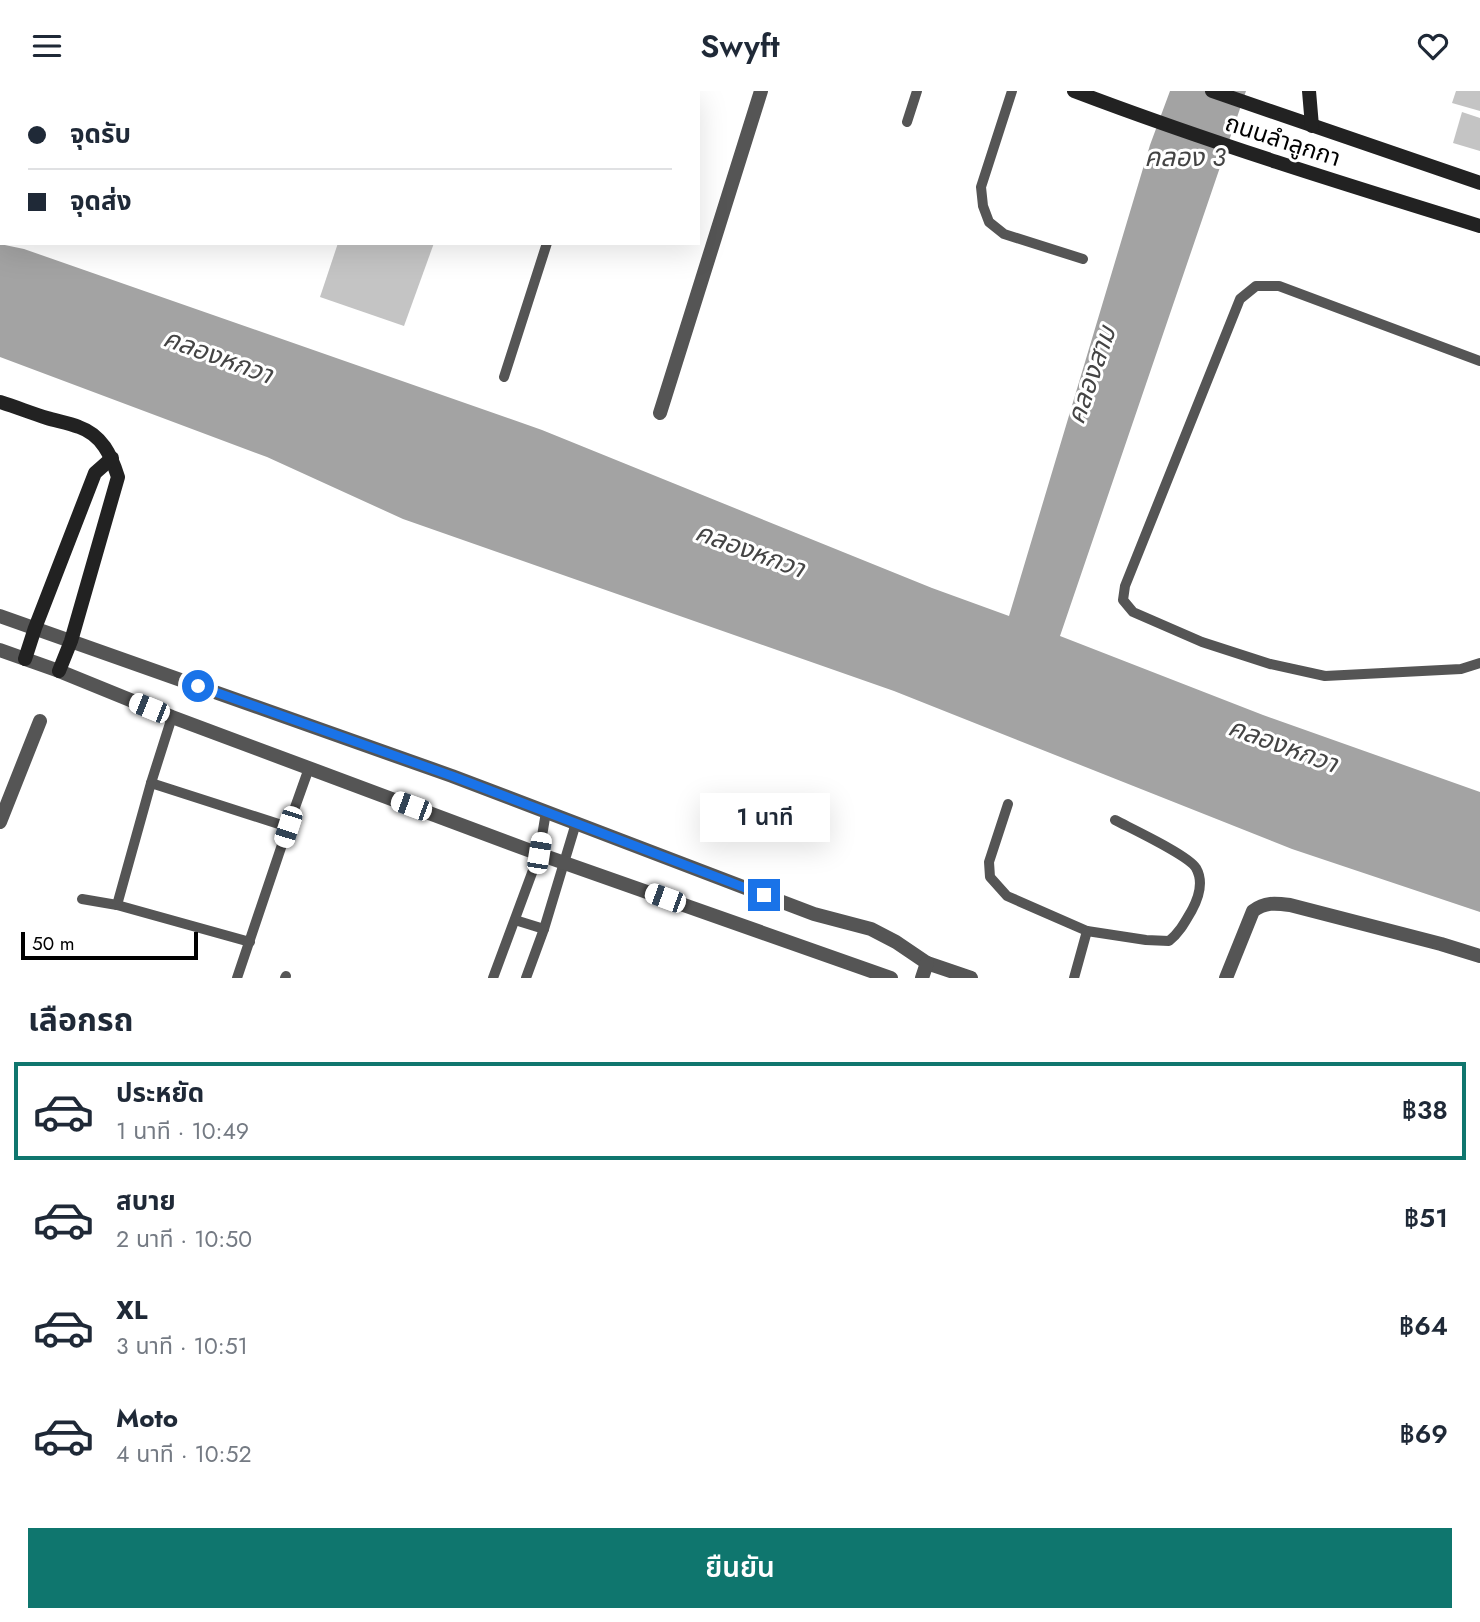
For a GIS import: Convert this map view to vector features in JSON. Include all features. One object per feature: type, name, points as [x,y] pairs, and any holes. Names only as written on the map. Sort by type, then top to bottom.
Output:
[{"type":"main road","name":"ถนนลำลูกกา","points":[[1074,91],[1269,160],[1480,226]]},
{"type":"main road","name":"ถนนลำลูกกา","points":[[1212,91],[1480,183]]},
{"type":"main road","points":[[1310,91],[1312,126]]},
{"type":"main road","points":[[0,402],[80,427],[103,443],[112,458],[118,477],[71,641],[58,671]]},
{"type":"main road","points":[[25,659],[95,473],[112,458]]},
{"type":"street","points":[[660,413],[761,91]]},
{"type":"street","points":[[0,616],[439,771],[814,914],[870,929],[896,942],[927,963],[971,978]]},
{"type":"street","points":[[0,650],[539,853],[891,978]]},
{"type":"street","points":[[0,822],[40,720]]},
{"type":"street","points":[[1227,978],[1253,911],[1273,902],[1416,937],[1480,956]]},
{"type":"street","points":[[922,978],[927,963]]},
{"type":"lane","points":[[907,122],[917,91]]},
{"type":"lane","points":[[1012,91],[981,187],[983,206],[989,222],[1004,234],[1083,259]]},
{"type":"lane","points":[[504,377],[546,245]]},
{"type":"lane","points":[[1480,361],[1279,286],[1256,286],[1240,299],[1125,586],[1123,600],[1133,612],[1202,642],[1270,664],[1325,675],[1461,669],[1480,663]]},
{"type":"lane","points":[[117,905],[172,717]]},
{"type":"lane","points":[[237,978],[309,768]]},
{"type":"lane","points":[[151,783],[288,827]]},
{"type":"lane","points":[[1008,804],[989,862],[990,877],[1007,896],[1087,931],[1146,940],[1169,940],[1179,932],[1196,902],[1201,885],[1196,868],[1185,857],[1115,820]]},
{"type":"lane","points":[[493,978],[539,853],[545,811]]},
{"type":"lane","points":[[526,978],[576,823]]},
{"type":"lane","points":[[82,898],[250,942]]},
{"type":"lane","points":[[515,920],[544,929]]},
{"type":"lane","points":[[1074,978],[1087,931]]},
{"type":"water","points":[[1170,91],[1246,91],[1060,636],[1263,715],[1480,792],[1480,912],[1292,849],[894,691],[403,519],[267,457],[0,357],[0,245],[5,245],[24,249],[542,430],[932,588],[1009,616],[1150,145]]},
{"type":"building","points":[[1456,91],[1480,91],[1480,111],[1452,103]]},
{"type":"building","points":[[1462,112],[1480,118],[1480,151],[1453,143]]},
{"type":"building","points":[[337,245],[433,245],[404,326],[320,297]]},
{"type":"route","points":[[198,686],[452,776],[764,895]]},
{"type":"water label","name":"คลอง 3","points":[[1185,157]]},
{"type":"water label","name":"คลองหกวา","points":[[218,356]]},
{"type":"water label","name":"คลองสาม","points":[[1091,375]]},
{"type":"water label","name":"คลองหกวา","points":[[750,550]]},
{"type":"water label","name":"คลองหกวา","points":[[1283,745]]}]
